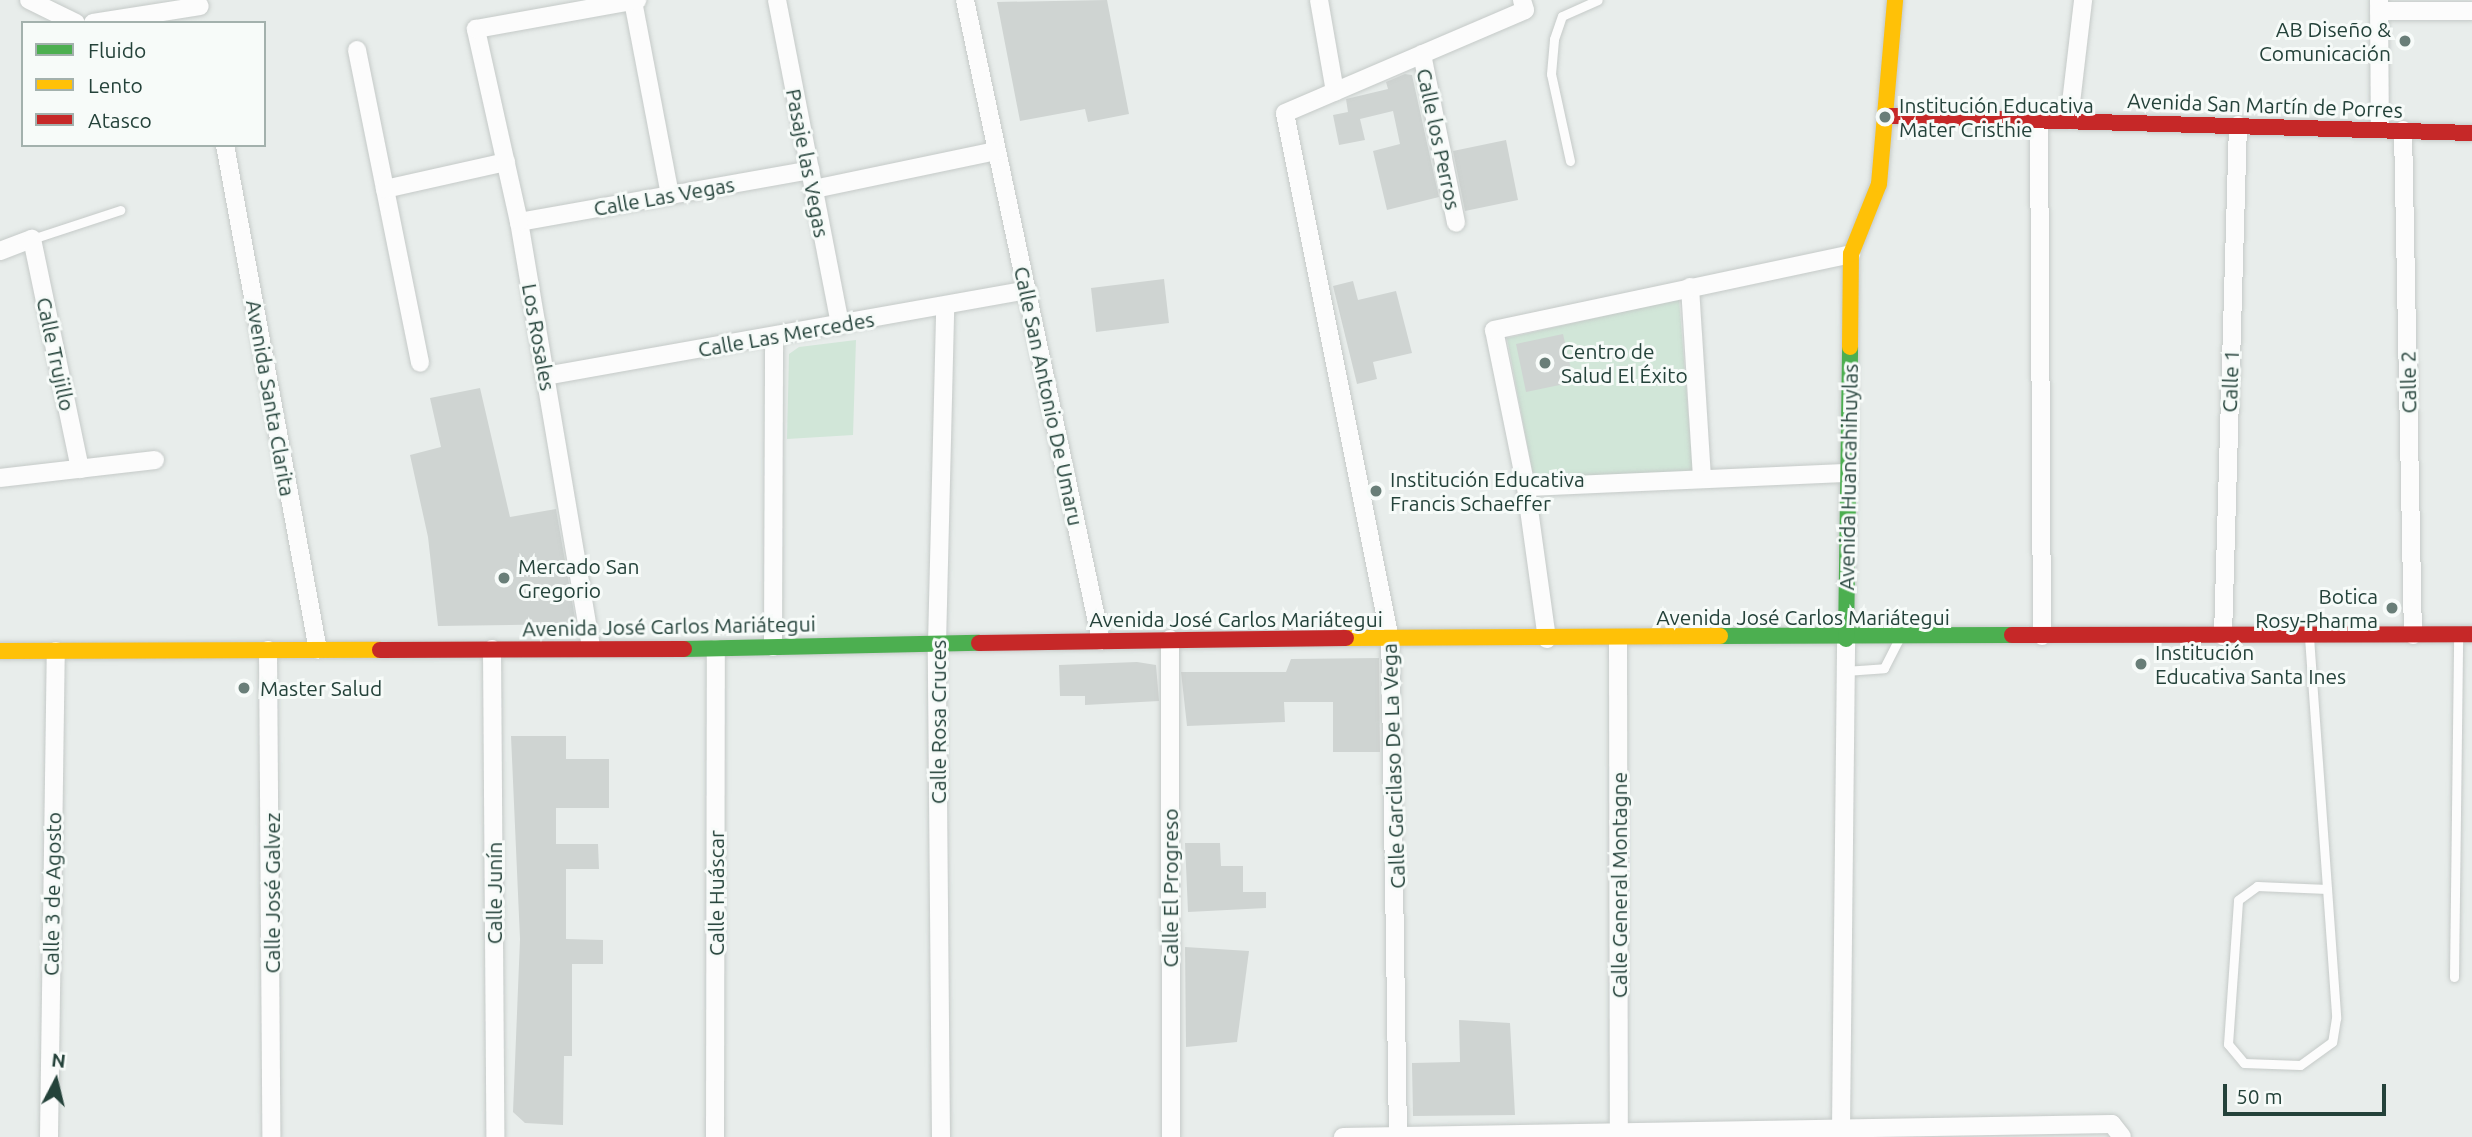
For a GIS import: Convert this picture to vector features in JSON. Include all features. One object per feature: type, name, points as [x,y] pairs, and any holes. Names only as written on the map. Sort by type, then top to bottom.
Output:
[{"type":"street","points":[[29,0],[72,21]]},
{"type":"street","points":[[635,0],[670,195]]},
{"type":"street","name":"Los Rosales","points":[[591,647],[519,222],[476,29],[635,0]]},
{"type":"street","name":"Pasaje las Vegas","points":[[777,0],[840,325]]},
{"type":"street","name":"Calle San Antonio De Umaru","points":[[965,0],[1101,641]]},
{"type":"street","points":[[1319,0],[1335,92],[1525,10],[1522,0]]},
{"type":"street","name":"Avenida Huancahihuylas","points":[[1842,1128],[1851,254],[1879,184],[1889,116],[1895,0]]},
{"type":"street","points":[[2069,120],[2083,0]]},
{"type":"street","points":[[2380,129],[2379,6],[2472,11]]},
{"type":"street","points":[[108,21],[201,9]]},
{"type":"street","points":[[357,50],[420,362]]},
{"type":"street","name":"Calle los Perros","points":[[1422,54],[1456,223]]},
{"type":"street","name":"Calle Garcilaso De La Vega","points":[[1335,92],[1285,113],[1390,639],[1398,1136]]},
{"type":"street","name":"Avenida San Martín de Porres","points":[[1889,116],[2472,133]]},
{"type":"street","points":[[2039,119],[2042,636]]},
{"type":"street","name":"Calle 1","points":[[2222,636],[2238,125]]},
{"type":"street","name":"Calle 2","points":[[2403,130],[2413,635]]},
{"type":"street","name":"Avenida Santa Clarita","points":[[225,147],[318,650]]},
{"type":"street","points":[[814,189],[996,151]]},
{"type":"street","points":[[385,189],[506,162]]},
{"type":"street","name":"Calle Las Vegas","points":[[519,222],[810,170]]},
{"type":"street","points":[[0,251],[32,239]]},
{"type":"street","name":"Calle Trujillo","points":[[32,239],[80,469]]},
{"type":"street","points":[[1548,639],[1526,487],[1494,330],[1851,254]]},
{"type":"street","points":[[1690,287],[1702,479]]},
{"type":"street","name":"Calle Las Mercedes","points":[[545,376],[945,307],[1027,290]]},
{"type":"street","name":"Calle Rosa Cruces","points":[[941,1137],[937,644],[945,307]]},
{"type":"street","points":[[773,647],[774,337]]},
{"type":"street","points":[[0,478],[155,460]]},
{"type":"street","points":[[1526,487],[1847,473]]},
{"type":"street","name":"Avenida José Carlos Mariátegui","points":[[0,651],[591,647],[716,649],[1170,639],[1846,639],[2465,634]]},
{"type":"street","name":"Calle El Progreso","points":[[1170,639],[1171,1137]]},
{"type":"street","name":"Calle General Montagne","points":[[1618,639],[1619,1132]]},
{"type":"street","name":"Calle Junín","points":[[492,649],[495,1137]]},
{"type":"street","name":"Calle Huáscar","points":[[715,1137],[716,649]]},
{"type":"street","name":"Calle José Galvez","points":[[268,650],[271,1137]]},
{"type":"street","name":"Calle 3 de Agosto","points":[[49,1137],[55,651]]},
{"type":"street","points":[[1343,1137],[1619,1132],[1734,1133],[1842,1128],[2117,1131]]},
{"type":"lane","points":[[1570,161],[1552,74],[1554,39],[1562,16],[1598,0]]},
{"type":"lane","points":[[32,239],[120,210]]},
{"type":"lane","points":[[2454,976],[2465,634]]},
{"type":"lane","points":[[2309,635],[2327,889],[2336,1018],[2332,1042],[2300,1065],[2244,1063],[2228,1044],[2238,900],[2257,886],[2327,889]]},
{"type":"lane","points":[[1845,671],[1884,668],[1899,638]]},
{"type":"green space","points":[[1679,299],[1693,473],[1534,480],[1507,338]]},
{"type":"green space","points":[[856,340],[853,435],[787,439],[789,354],[799,347]]},
{"type":"building","points":[[1107,0],[1129,114],[1088,122],[1085,109],[1020,121],[997,2]]},
{"type":"building","points":[[1405,74],[1412,75],[1439,197],[1387,210],[1373,151],[1400,144],[1393,111],[1360,119],[1365,140],[1339,145],[1333,115],[1348,112],[1346,99],[1388,89],[1386,82]]},
{"type":"building","points":[[1506,140],[1518,200],[1465,211],[1453,151]]},
{"type":"building","points":[[1164,279],[1169,323],[1096,332],[1091,288]]},
{"type":"building","points":[[1353,281],[1358,300],[1396,291],[1412,353],[1373,362],[1377,379],[1357,384],[1333,286]]},
{"type":"building","name":"Centro de Salud El Éxito","points":[[1563,334],[1574,382],[1526,392],[1516,344]]},
{"type":"building","points":[[480,388],[510,517],[556,509],[576,624],[438,626],[428,537],[410,455],[441,447],[430,398]]},
{"type":"building","points":[[1379,658],[1380,752],[1333,752],[1333,702],[1284,702],[1285,722],[1187,726],[1181,672],[1286,672],[1291,659]]},
{"type":"building","points":[[1137,662],[1156,665],[1159,701],[1085,705],[1085,696],[1060,696],[1059,665]]},
{"type":"building","points":[[511,736],[566,736],[566,759],[609,759],[609,808],[556,808],[556,844],[598,844],[599,869],[566,869],[566,939],[603,940],[603,964],[572,964],[572,1056],[564,1056],[563,1125],[525,1123],[513,1112],[520,939]]},
{"type":"building","points":[[1185,843],[1220,843],[1221,866],[1243,866],[1243,892],[1266,892],[1266,908],[1188,912]]},
{"type":"building","points":[[1185,947],[1249,951],[1237,1042],[1186,1047]]},
{"type":"building","points":[[1459,1020],[1510,1023],[1515,1115],[1413,1116],[1412,1063],[1460,1062]]},
{"type":"traffic: fast","points":[[1846,639],[1850,347]]},
{"type":"traffic: fast","points":[[1720,636],[2012,635]]},
{"type":"traffic: fast","points":[[684,649],[979,643]]},
{"type":"traffic: slow","points":[[1850,347],[1851,254],[1879,184],[1895,0]]},
{"type":"traffic: slow","points":[[1346,638],[1720,636]]},
{"type":"traffic: slow","points":[[0,651],[380,650]]},
{"type":"traffic: jam","points":[[1889,116],[2472,133]]},
{"type":"traffic: jam","points":[[2012,635],[2472,634]]},
{"type":"traffic: jam","points":[[979,643],[1346,638]]},
{"type":"traffic: jam","points":[[380,650],[684,649]]},
{"type":"place","name":"AB Diseño & Comunicación","points":[[2405,41]]},
{"type":"place","name":"Institución Educativa Mater Cristhie","points":[[1885,117]]},
{"type":"place","name":"Centro de Salud El Éxito","points":[[1545,363]]},
{"type":"place","name":"Institución Educativa Francis Schaeffer","points":[[1376,491]]},
{"type":"place","name":"Mercado San Gregorio","points":[[504,578]]},
{"type":"place","name":"Botica Rosy-Pharma","points":[[2392,608]]},
{"type":"place","name":"Institución Educativa Santa Ines","points":[[2141,664]]},
{"type":"place","name":"Master Salud","points":[[244,688]]}]
